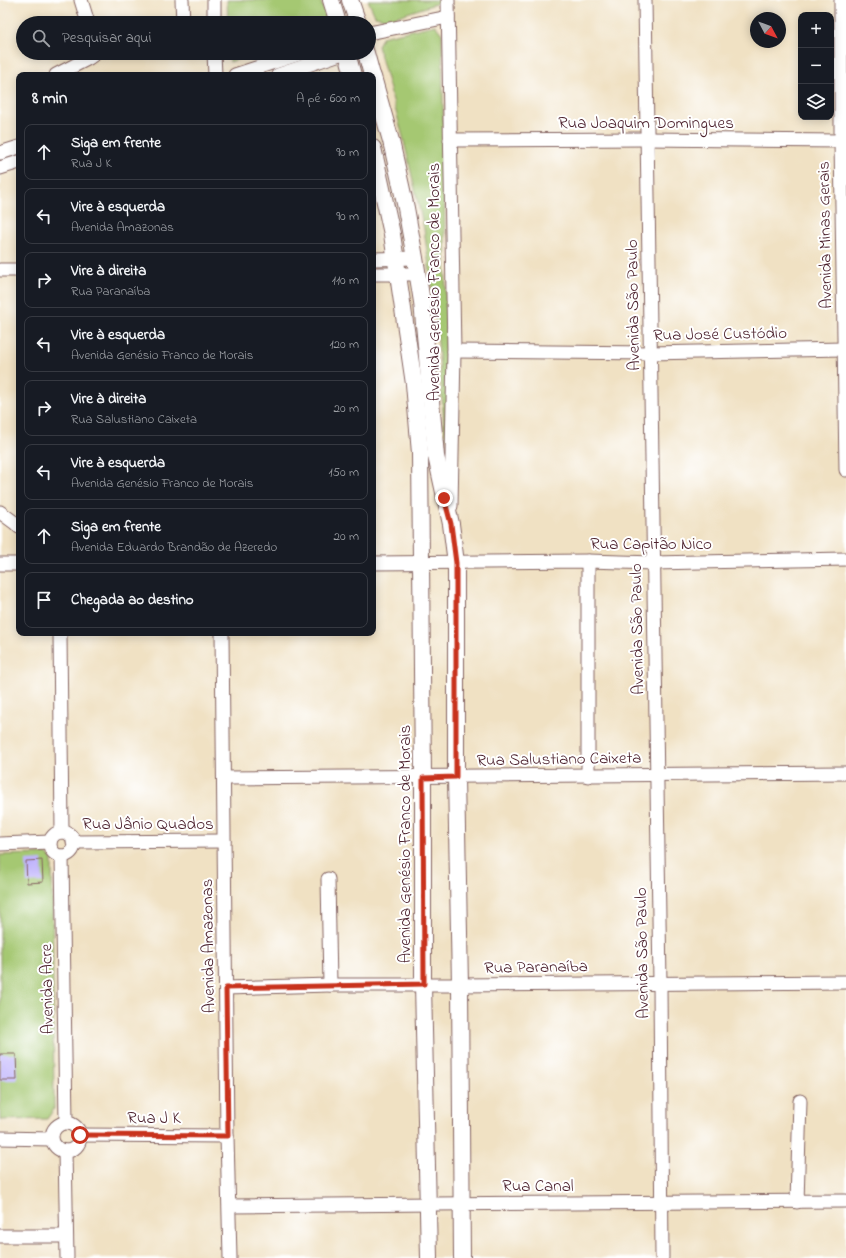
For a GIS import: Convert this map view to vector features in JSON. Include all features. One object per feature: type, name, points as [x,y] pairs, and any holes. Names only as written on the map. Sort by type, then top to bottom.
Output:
[{"type":"main road","points":[[330,0],[336,16]]},
{"type":"main road","points":[[350,0],[356,16]]},
{"type":"main road","points":[[349,60],[352,72]]},
{"type":"main road","points":[[368,60],[372,72]]},
{"type":"main road","points":[[376,87],[406,208],[418,274],[422,302],[436,456],[451,524]]},
{"type":"main road","name":"Avenida Genésio Franco de Morais","points":[[376,160],[388,209],[397,266],[414,384],[418,438],[423,778],[424,984],[429,1258]]},
{"type":"main road","name":"Avenida Genésio Franco de Morais","points":[[451,524],[456,563],[456,777],[460,985],[462,1258]]},
{"type":"street","points":[[81,0],[86,16]]},
{"type":"street","points":[[182,0],[183,16]]},
{"type":"street","points":[[214,0],[214,16]]},
{"type":"street","name":"Avenida Genésio Franco de Morais","points":[[448,0],[454,351],[451,524]]},
{"type":"street","name":"Avenida São Paulo","points":[[645,0],[660,983],[662,1258]]},
{"type":"street","name":"Avenida Minas Gerais","points":[[841,0],[843,348],[846,470]]},
{"type":"street","points":[[376,32],[448,17]]},
{"type":"street","points":[[62,72],[85,60]]},
{"type":"street","points":[[214,60],[215,72]]},
{"type":"street","points":[[245,72],[281,60]]},
{"type":"street","points":[[287,72],[322,60]]},
{"type":"street","name":"Rua Joaquim Domingues","points":[[450,140],[647,139],[841,141]]},
{"type":"street","points":[[0,153],[16,148]]},
{"type":"street","points":[[0,168],[16,163]]},
{"type":"street","points":[[376,273],[415,258]]},
{"type":"street","points":[[376,260],[418,274]]},
{"type":"street","points":[[0,270],[16,270]]},
{"type":"street","name":"Rua José Custódio","points":[[454,351],[650,353],[843,348]]},
{"type":"street","points":[[0,512],[16,523]]},
{"type":"street","name":"Rua Capitão Nico","points":[[456,563],[588,561],[654,563],[846,559]]},
{"type":"street","points":[[588,561],[588,776]]},
{"type":"street","points":[[376,563],[456,563]]},
{"type":"street","points":[[0,564],[16,564]]},
{"type":"street","points":[[60,636],[62,832]]},
{"type":"street","name":"Avenida Amazonas","points":[[222,636],[230,1258]]},
{"type":"street","name":"Rua Salustiano Caixeta","points":[[224,778],[423,778],[846,774]]},
{"type":"street","points":[[62,832],[69,835],[73,842],[72,850],[62,856],[58,855],[52,850],[50,842],[54,835],[62,832]]},
{"type":"street","name":"Rua Jânio Quados","points":[[73,842],[224,841]]},
{"type":"street","points":[[0,844],[50,842]]},
{"type":"street","name":"Avenida Acre","points":[[62,856],[66,1122]]},
{"type":"street","points":[[328,879],[330,985]]},
{"type":"street","name":"Rua Paranaíba","points":[[226,988],[424,984],[846,982]]},
{"type":"street","points":[[797,1202],[800,1101]]},
{"type":"street","points":[[66,1122],[76,1126],[80,1135],[80,1140],[75,1148],[65,1151],[56,1148],[51,1139],[51,1134],[57,1125],[66,1122]]},
{"type":"street","name":"Rua J K","points":[[80,1135],[228,1136]]},
{"type":"street","points":[[0,1138],[51,1139]]},
{"type":"street","points":[[65,1151],[67,1258]]},
{"type":"street","name":"Rua Canal","points":[[230,1206],[427,1203],[846,1201]]},
{"type":"street","points":[[0,1236],[66,1236]]},
{"type":"green space","points":[[227,0],[320,0],[326,16],[228,16]]},
{"type":"green space","points":[[368,0],[439,0],[438,3],[389,19],[375,16]]},
{"type":"green space","points":[[435,25],[442,34],[448,437],[445,438],[436,317],[424,229],[403,137],[378,46],[382,37]]},
{"type":"green space","points":[[46,854],[52,859],[54,1109],[47,1119],[0,1120],[0,855]]},
{"type":"building","points":[[42,860],[43,882],[27,883],[26,861]]},
{"type":"building","points":[[0,1054],[16,1054],[17,1080],[0,1080]]},
{"type":"route","points":[[80,1135],[228,1136],[226,988],[424,984],[423,778],[456,777],[456,563],[451,524],[444,498]]}]
